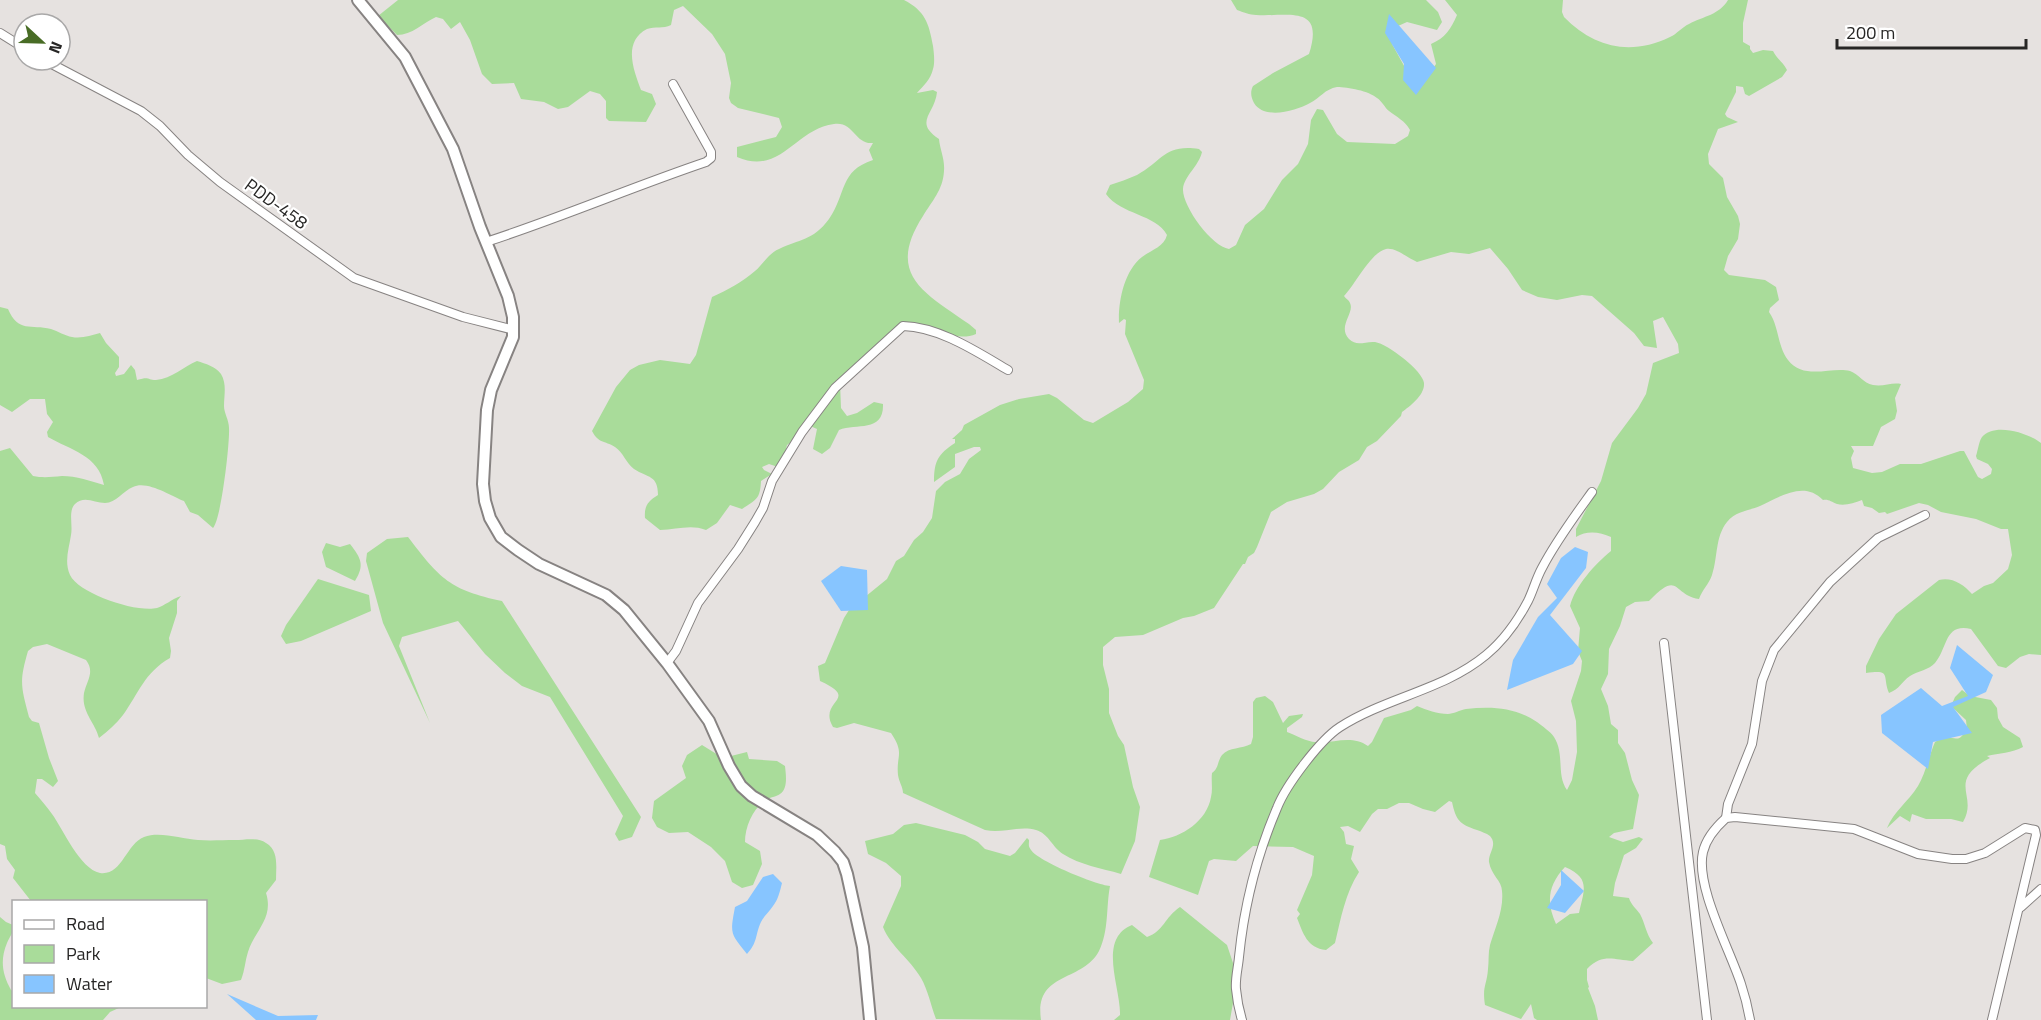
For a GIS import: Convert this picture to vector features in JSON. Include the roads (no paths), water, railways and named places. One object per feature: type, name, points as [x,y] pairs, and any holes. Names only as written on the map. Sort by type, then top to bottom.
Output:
[{"type":"street","points":[[358,0],[405,57],[453,149],[508,296],[514,330],[511,345],[491,390],[487,410],[483,484],[490,518],[501,537],[532,560],[606,595],[624,610],[667,663],[709,721],[729,766],[741,786],[752,796],[818,835],[836,852],[843,862],[863,948],[870,1020]]},
{"type":"street","name":"PDD-458","points":[[67,72],[141,111],[220,182],[354,278],[463,317],[514,330]]},
{"type":"street","points":[[486,242],[706,162],[711,158],[711,153],[673,84]]},
{"type":"street","points":[[667,663],[679,645],[698,603],[755,522],[763,508],[772,481],[802,432],[835,388],[903,326],[918,327],[937,333],[1008,370]]},
{"type":"street","points":[[1242,1020],[1236,986],[1240,943],[1248,901],[1263,846],[1277,807],[1285,793],[1321,743],[1339,728],[1403,696],[1430,687],[1464,671],[1488,653],[1518,619],[1541,570],[1560,537],[1592,492]]},
{"type":"street","points":[[1750,1020],[1741,984],[1704,885],[1703,852],[1708,839],[1726,818],[1728,804],[1752,744],[1762,681],[1774,650],[1830,582],[1878,538],[1925,515]]},
{"type":"street","points":[[1664,643],[1707,1020]]},
{"type":"street","points":[[1726,818],[1749,817],[1854,829],[1918,854],[1952,859],[1966,859],[1985,853],[2021,830],[2035,830],[2036,835],[2020,907],[1992,1020]]},
{"type":"street","points":[[2020,907],[2041,889]]},
{"type":"water","points":[[1389,14],[1436,68],[1416,95],[1403,80],[1404,64],[1385,33]]},
{"type":"water","points":[[1575,547],[1588,552],[1586,568],[1550,615],[1582,651],[1573,664],[1507,690],[1513,660],[1538,617],[1557,598],[1547,584],[1561,558]]},
{"type":"water","points":[[841,566],[867,570],[868,610],[841,611],[821,581]]},
{"type":"water","points":[[1957,645],[1993,675],[1986,692],[1953,707],[1972,733],[1933,742],[1928,769],[1882,733],[1881,715],[1921,688],[1942,706],[1968,696],[1950,668]]},
{"type":"water","points":[[1561,870],[1584,891],[1565,913],[1547,908],[1561,885]]},
{"type":"water","points":[[773,874],[782,883],[779,895],[761,922],[755,942],[747,954],[734,937],[732,923],[735,907],[747,901],[763,877]]},
{"type":"water","points":[[227,994],[278,1016],[318,1015],[316,1020],[256,1020]]}]
